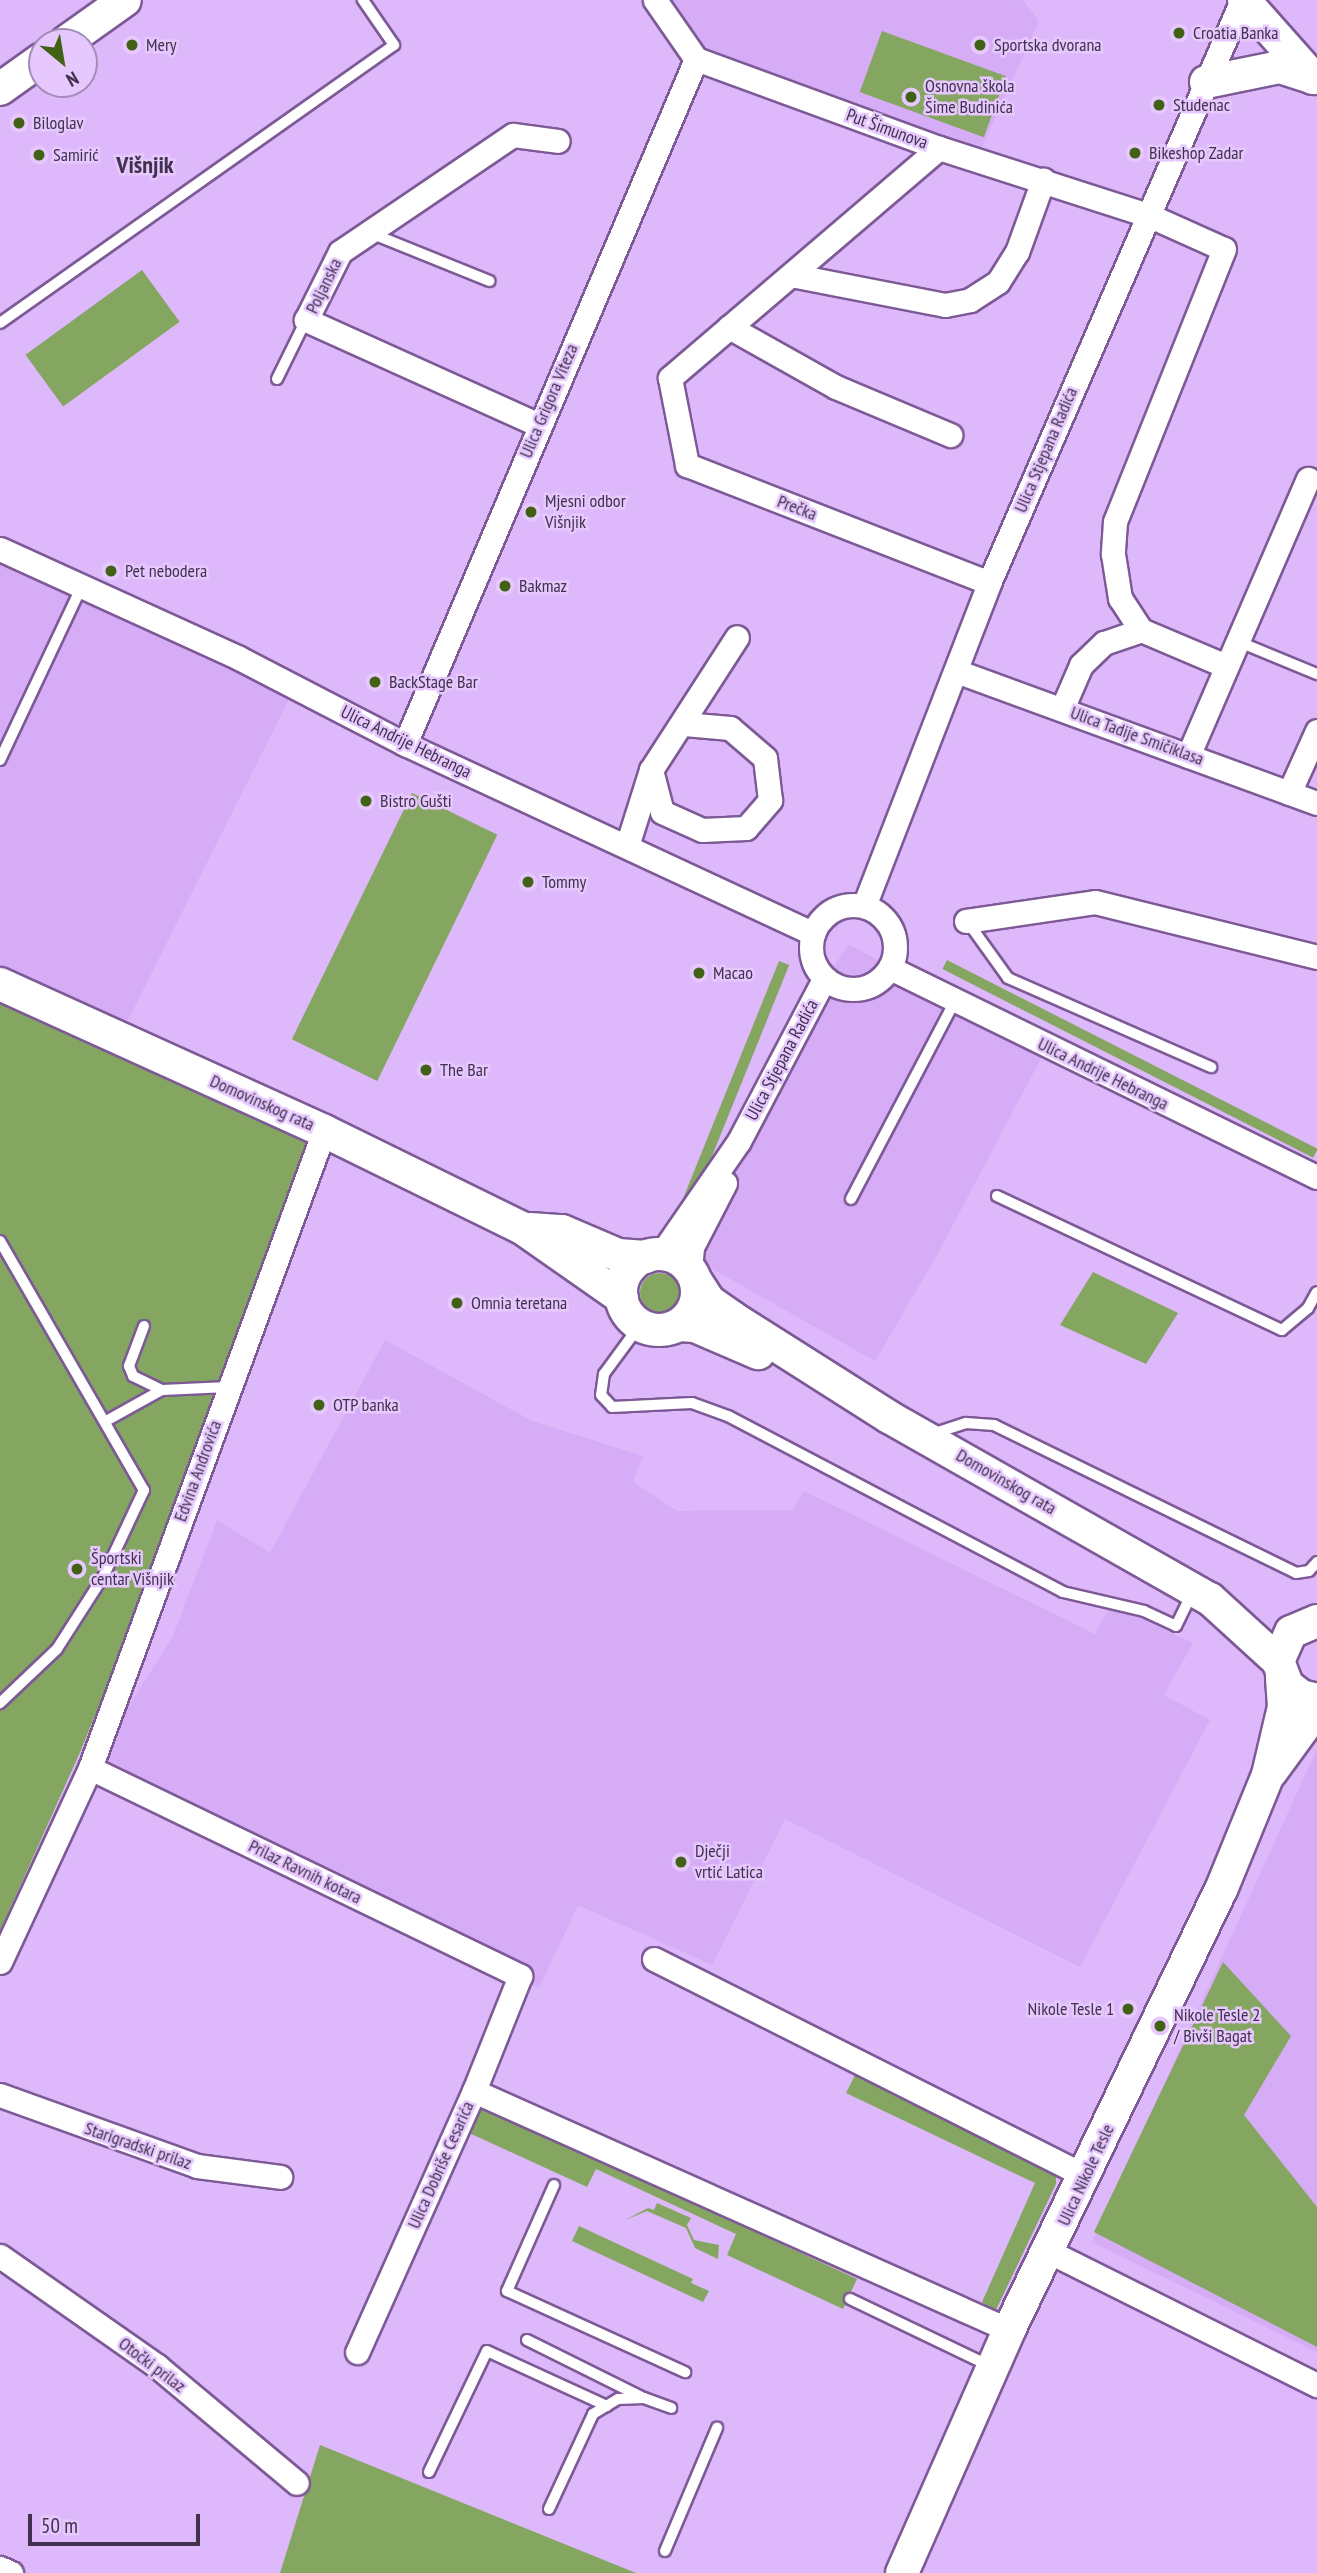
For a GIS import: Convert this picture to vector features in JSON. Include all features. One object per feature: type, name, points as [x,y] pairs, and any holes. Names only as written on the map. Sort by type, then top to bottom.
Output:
[{"type":"main road","points":[[86,28],[125,0]]},
{"type":"main road","points":[[1243,0],[1315,80]]},
{"type":"main road","points":[[1206,82],[1280,67],[1315,80]]},
{"type":"main road","points":[[0,89],[28,69]]},
{"type":"main road","name":"Domovinskog rata","points":[[0,984],[324,1131],[522,1228],[622,1298]]},
{"type":"main road","name":"Domovinskog rata","points":[[522,1228],[562,1231],[618,1255],[654,1256]]},
{"type":"main road","points":[[654,1256],[693,1275],[695,1306],[679,1325],[660,1330],[640,1325],[622,1298],[629,1270],[654,1256]]},
{"type":"main road","name":"Domovinskog rata","points":[[693,1275],[709,1301],[804,1362],[1202,1595],[1280,1669],[1293,1691],[1317,1700]]},
{"type":"main road","name":"Domovinskog rata","points":[[679,1325],[695,1326],[761,1355],[804,1362]]},
{"type":"main road","name":"Domovinskog rata","points":[[1202,1595],[1310,1621]]},
{"type":"main road","points":[[1280,1669],[1286,1637],[1310,1621]]},
{"type":"main road","name":"Ulica Nikole Tesle","points":[[902,2573],[1009,2330],[1050,2252],[1221,1890],[1268,1775],[1284,1707],[1280,1669]]},
{"type":"main road","name":"Ulica Nikole Tesle","points":[[1268,1775],[1317,1709]]},
{"type":"street","points":[[655,0],[696,59]]},
{"type":"street","name":"Ulica Stjepana Radića","points":[[864,906],[989,583],[1243,0]]},
{"type":"street","name":"Put Šimunova","points":[[696,59],[939,148],[1148,215],[1224,249],[1115,522],[1113,554],[1120,598],[1141,630]]},
{"type":"street","name":"Ulica Grigora Viteza","points":[[405,744],[696,59]]},
{"type":"street","name":"Poljanska","points":[[539,425],[306,320],[340,252],[368,232],[513,135],[558,141]]},
{"type":"street","points":[[939,148],[729,327],[836,387],[950,435]]},
{"type":"street","points":[[791,275],[945,305],[970,300],[998,282],[1017,252],[1043,180]]},
{"type":"street","name":"Prečka","points":[[729,327],[670,378],[687,465],[989,583]]},
{"type":"street","points":[[1188,756],[1308,479]]},
{"type":"street","name":"Ulica Andrije Hebranga","points":[[0,549],[239,658],[405,744],[813,933]]},
{"type":"street","points":[[1062,709],[1081,665],[1104,643],[1141,630],[1226,666]]},
{"type":"street","points":[[626,846],[651,770],[684,724],[737,637]]},
{"type":"street","name":"Ulica Tadije Smičiklasa","points":[[956,671],[1317,803]]},
{"type":"street","points":[[651,770],[662,812],[702,830],[746,828],[770,800],[765,758],[730,728],[684,724]]},
{"type":"street","points":[[1289,793],[1317,731]]},
{"type":"street","points":[[966,921],[1095,902],[1317,957]]},
{"type":"street","points":[[839,906],[864,906],[876,911],[893,931],[895,956],[890,968],[872,985],[847,989],[824,979],[812,957],[813,933],[828,913],[839,906]]},
{"type":"street","name":"Ulica Andrije Hebranga","points":[[890,968],[1317,1177]]},
{"type":"street","name":"Ulica Stjepana Radića","points":[[654,1256],[739,1141],[824,979]]},
{"type":"street","name":"Edvina Androvića","points":[[0,1962],[90,1768],[324,1131]]},
{"type":"street","name":"Ulica Stjepana Radića","points":[[693,1275],[692,1247],[734,1167],[739,1141]]},
{"type":"street","name":"Prilaz Ravnih kotara","points":[[90,1768],[520,1976]]},
{"type":"street","points":[[654,1959],[1086,2176]]},
{"type":"street","name":"Ulica Dobriše Cesarića","points":[[357,2352],[474,2091],[520,1976]]},
{"type":"street","points":[[474,2091],[1009,2330]]},
{"type":"street","name":"Starigradski prilaz","points":[[0,2095],[197,2166],[280,2177]]},
{"type":"street","points":[[1050,2252],[1317,2385]]},
{"type":"street","name":"Otočki prilaz","points":[[0,2256],[157,2366],[297,2483]]},
{"type":"lane","points":[[0,323],[394,45],[363,0]]},
{"type":"lane","points":[[368,232],[489,281]]},
{"type":"lane","points":[[277,379],[306,320]]},
{"type":"lane","points":[[0,760],[82,586]]},
{"type":"lane","points":[[1237,641],[1317,674]]},
{"type":"lane","points":[[966,921],[1008,978],[1210,1068]]},
{"type":"lane","points":[[851,1199],[955,1001]]},
{"type":"lane","points":[[997,1196],[1282,1330],[1308,1308],[1317,1292]]},
{"type":"lane","points":[[0,1241],[144,1490],[103,1577],[57,1649],[0,1703]]},
{"type":"lane","points":[[640,1325],[604,1374],[601,1395],[612,1407],[692,1404],[728,1416],[1063,1591],[1144,1611],[1176,1626],[1202,1595]]},
{"type":"lane","points":[[144,1326],[129,1366],[133,1376],[162,1390]]},
{"type":"lane","points":[[106,1421],[162,1390],[228,1387]]},
{"type":"lane","points":[[927,1436],[966,1423],[994,1425],[1296,1573],[1309,1572],[1317,1562]]},
{"type":"lane","points":[[554,2185],[507,2291],[685,2372]]},
{"type":"lane","points":[[850,2299],[992,2367]]},
{"type":"lane","points":[[527,2340],[671,2408]]},
{"type":"lane","points":[[429,2472],[487,2351],[607,2406]]},
{"type":"lane","points":[[549,2509],[593,2414],[618,2399],[645,2398]]},
{"type":"lane","points":[[665,2551],[717,2428]]},
{"type":"shaded area","name":"Osnovna škola Šime Budinića","points":[[655,0],[1023,0],[1039,21],[980,151],[696,59]]},
{"type":"shaded area","points":[[0,549],[295,687],[119,1038],[0,984]]},
{"type":"shaded area","points":[[849,945],[1047,1047],[936,1257],[875,1361],[709,1267],[690,1270],[711,1211],[824,979]]},
{"type":"shaded area","points":[[385,1340],[532,1421],[643,1456],[633,1482],[677,1511],[792,1510],[804,1491],[1095,1634],[1111,1605],[1193,1643],[1164,1695],[1210,1720],[1080,1967],[785,1819],[712,1965],[578,1905],[539,1988],[90,1768],[173,1636],[217,1520],[270,1553]]},
{"type":"shaded area","points":[[1317,1749],[1317,2352],[1092,2242]]},
{"type":"green space","points":[[882,31],[1006,76],[984,137],[860,92]]},
{"type":"green space","points":[[142,270],[180,322],[63,406],[26,355]]},
{"type":"green space","points":[[412,793],[497,835],[377,1081],[292,1039]]},
{"type":"green space","points":[[947,960],[1317,1149],[1313,1158],[942,969]]},
{"type":"green space","points":[[779,961],[789,965],[677,1242],[667,1238]]},
{"type":"green space","name":"Športski centar Višnjik","points":[[0,984],[324,1131],[228,1387],[81,1750],[0,1931]]},
{"type":"green space","points":[[1093,1272],[1178,1313],[1146,1364],[1060,1325]]},
{"type":"green space","points":[[660,1273],[674,1279],[680,1293],[674,1307],[660,1313],[646,1307],[640,1293],[646,1279]]},
{"type":"green space","points":[[1223,1962],[1291,2036],[1244,2115],[1317,2207],[1317,2347],[1094,2232]]},
{"type":"green space","points":[[858,2069],[1049,2168],[1056,2177],[1056,2184],[995,2312],[982,2302],[1035,2183],[846,2093]]},
{"type":"green space","points":[[485,2107],[857,2279],[843,2309],[727,2255],[736,2234],[596,2169],[587,2187],[467,2132],[478,2109]]},
{"type":"green space","points":[[657,2203],[691,2218],[687,2225],[694,2240],[719,2245],[718,2259],[695,2248],[686,2228],[647,2211],[625,2220],[648,2208],[654,2210]]},
{"type":"green space","points":[[579,2226],[693,2279],[691,2283],[709,2291],[703,2302],[572,2241]]},
{"type":"green space","points":[[320,2445],[636,2573],[280,2573]]},
{"type":"place","name":"Croatia Banka","points":[[1179,33]]},
{"type":"place","name":"Mery","points":[[132,45]]},
{"type":"place","name":"Sportska dvorana","points":[[980,45]]},
{"type":"place","name":"Osnovna škola Šime Budinića","points":[[911,97]]},
{"type":"place","name":"Studenac","points":[[1159,105]]},
{"type":"place","name":"Biloglav","points":[[19,123]]},
{"type":"place","name":"Bikeshop Zadar","points":[[1135,153]]},
{"type":"place","name":"Samirić","points":[[39,155]]},
{"type":"place","name":"Mjesni odbor Višnjik","points":[[531,512]]},
{"type":"place","name":"Pet nebodera","points":[[111,571]]},
{"type":"place","name":"Bakmaz","points":[[505,586]]},
{"type":"place","name":"BackStage Bar","points":[[375,682]]},
{"type":"place","name":"Bistro Gušti","points":[[366,801]]},
{"type":"place","name":"Tommy","points":[[528,882]]},
{"type":"place","name":"Macao","points":[[699,973]]},
{"type":"place","name":"The Bar","points":[[426,1070]]},
{"type":"place","name":"Omnia teretana","points":[[457,1303]]},
{"type":"place","name":"OTP banka","points":[[319,1405]]},
{"type":"place","name":"Športski centar Višnjik","points":[[77,1569]]},
{"type":"place","name":"Dječji vrtić Latica","points":[[681,1862]]},
{"type":"place","name":"Nikole Tesle 1","points":[[1128,2009]]},
{"type":"place","name":"Nikole Tesle 2 / Bivši Bagat","points":[[1160,2026]]},
{"type":"district","name":"Višnjik","points":[[145,165]]}]
